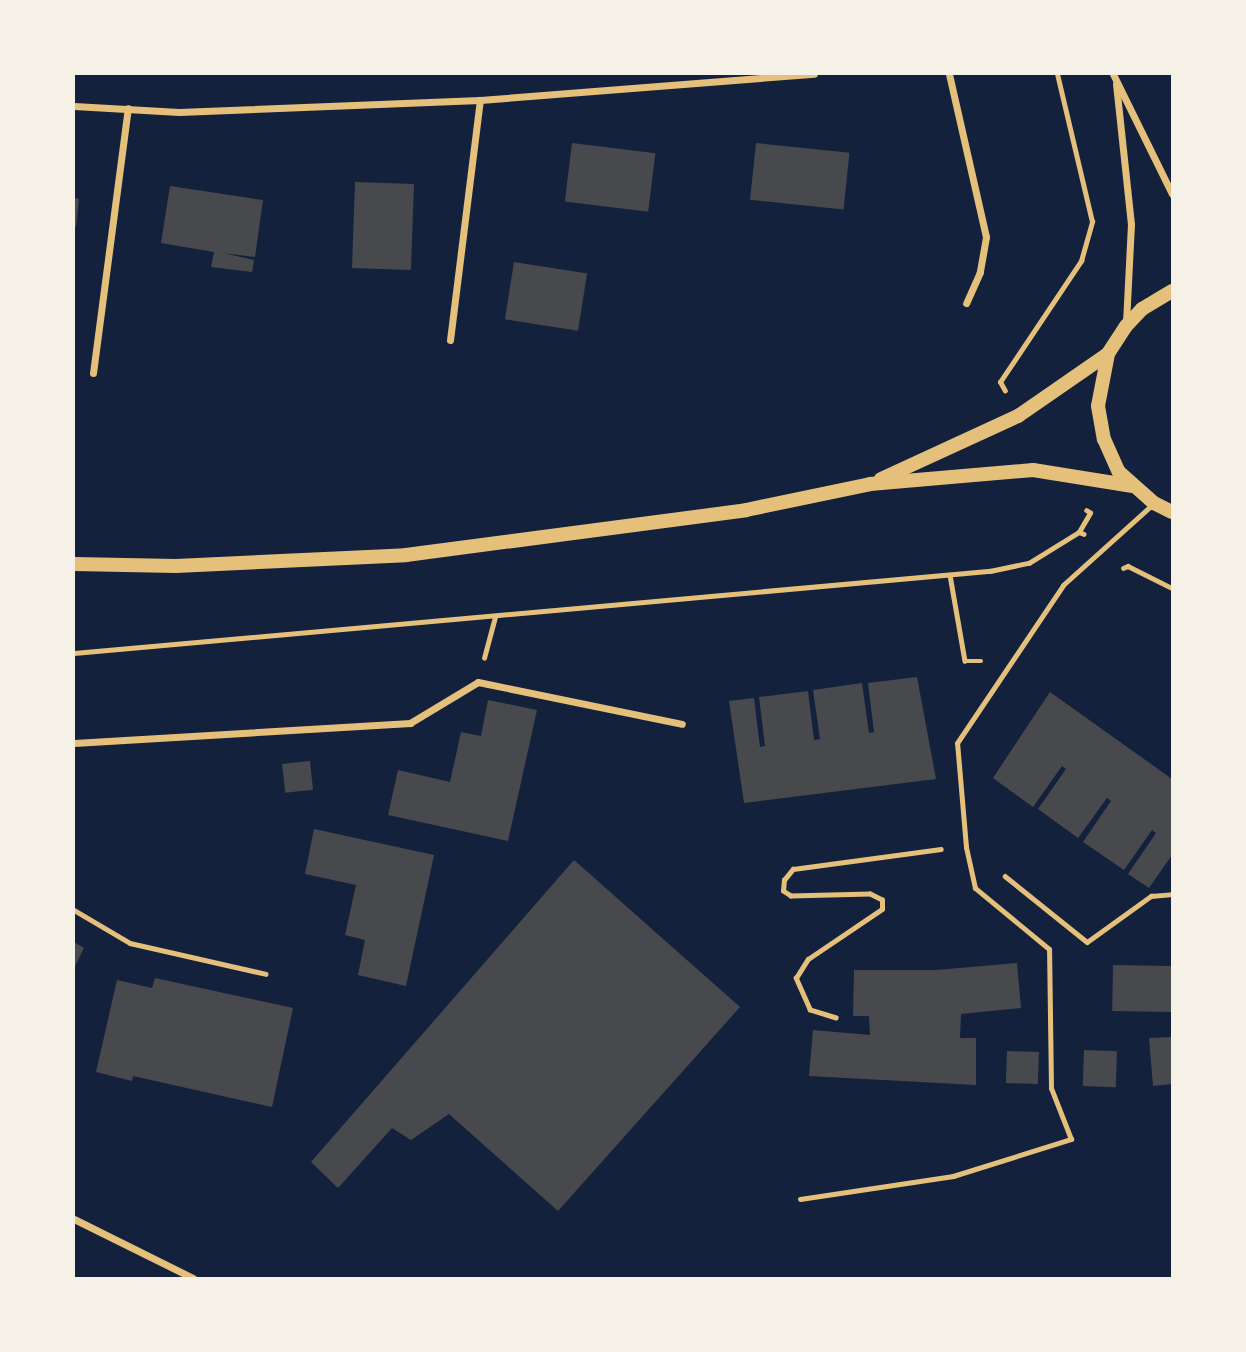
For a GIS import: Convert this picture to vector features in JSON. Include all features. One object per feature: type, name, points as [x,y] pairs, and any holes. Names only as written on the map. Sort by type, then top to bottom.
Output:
[{"type":"main road","points":[[1172,291],[1142,309],[1126,326],[1108,354],[1098,406],[1104,439],[1119,472],[1154,503],[1172,512]]},
{"type":"main road","points":[[870,484],[1018,416],[1108,354]]},
{"type":"main road","points":[[74,564],[176,566],[406,555],[746,510],[870,484],[1033,470],[1133,485]]},
{"type":"street","points":[[74,106],[179,112],[480,100],[814,74]]},
{"type":"street","points":[[949,74],[986,237],[980,272],[966,303]]},
{"type":"street","points":[[1113,74],[1172,194]]},
{"type":"street","points":[[1116,84],[1131,224],[1126,326]]},
{"type":"street","points":[[450,340],[480,100]]},
{"type":"street","points":[[93,373],[128,108]]},
{"type":"street","points":[[74,743],[410,723],[478,682],[682,724]]},
{"type":"street","points":[[74,1219],[193,1279]]},
{"type":"lane","points":[[800,1199],[953,1176],[1071,1139],[1051,1088],[1049,949],[975,888],[966,847],[957,743],[1063,585],[1154,503]]},
{"type":"path","points":[[1009,399],[1000,382],[1081,261],[1092,222],[1057,74]]},
{"type":"path","points":[[74,653],[950,575],[1029,563],[1079,532],[1090,538]]},
{"type":"path","points":[[1117,572],[1128,566],[1172,589]]},
{"type":"path","points":[[950,575],[965,661],[984,660],[1003,674]]},
{"type":"path","points":[[478,682],[495,617]]},
{"type":"path","points":[[836,1018],[810,1010],[800,996],[796,978],[808,959],[883,909],[882,900],[870,894],[791,896],[783,891],[785,880],[793,869],[945,848]]},
{"type":"path","points":[[1001,873],[1087,942],[1151,896],[1172,894]]},
{"type":"path","points":[[74,910],[130,943],[266,974]]},
{"type":"building","points":[[572,143],[655,153],[648,212],[565,202]]},
{"type":"building","points":[[756,143],[849,153],[844,210],[750,200]]},
{"type":"building","points":[[355,182],[414,184],[411,270],[352,268]]},
{"type":"building","points":[[170,186],[263,200],[255,257],[223,253],[254,260],[252,272],[211,267],[214,252],[161,243]]},
{"type":"building","points":[[74,198],[79,199],[76,227],[74,226]]},
{"type":"building","points":[[514,262],[587,274],[578,331],[505,319]]},
{"type":"building","points":[[917,677],[936,779],[744,803],[729,701],[754,698],[760,747],[765,746],[759,697],[808,691],[814,740],[820,739],[813,690],[862,683],[869,733],[874,732],[868,683]]},
{"type":"building","points":[[1050,692],[1172,779],[1172,855],[1149,888],[1128,874],[1156,833],[1152,830],[1124,870],[1083,842],[1111,801],[1107,798],[1078,838],[1038,809],[1066,769],[1062,766],[1033,807],[993,778]]},
{"type":"building","points":[[488,700],[537,710],[508,841],[388,815],[398,770],[450,782],[461,732],[481,736]]},
{"type":"building","points":[[310,761],[313,790],[285,793],[282,764]]},
{"type":"building","points":[[314,829],[434,855],[406,986],[358,975],[365,940],[345,935],[356,885],[305,874]]},
{"type":"building","points":[[574,860],[740,1007],[558,1211],[449,1114],[411,1140],[392,1128],[338,1188],[311,1162]]},
{"type":"building","points":[[74,942],[84,948],[74,968]]},
{"type":"building","points":[[1017,963],[1021,1008],[961,1014],[960,1038],[976,1038],[976,1085],[809,1076],[813,1030],[870,1035],[869,1016],[853,1016],[854,970],[936,970]]},
{"type":"building","points":[[1113,965],[1172,966],[1171,1012],[1112,1011]]},
{"type":"building","points":[[155,978],[293,1008],[272,1107],[133,1076],[132,1081],[96,1072],[117,980],[152,988]]},
{"type":"building","points":[[1172,1037],[1172,1084],[1153,1086],[1149,1038]]},
{"type":"building","points":[[1084,1050],[1117,1051],[1116,1087],[1083,1086]]},
{"type":"building","points":[[1007,1051],[1039,1052],[1038,1084],[1006,1083]]}]
